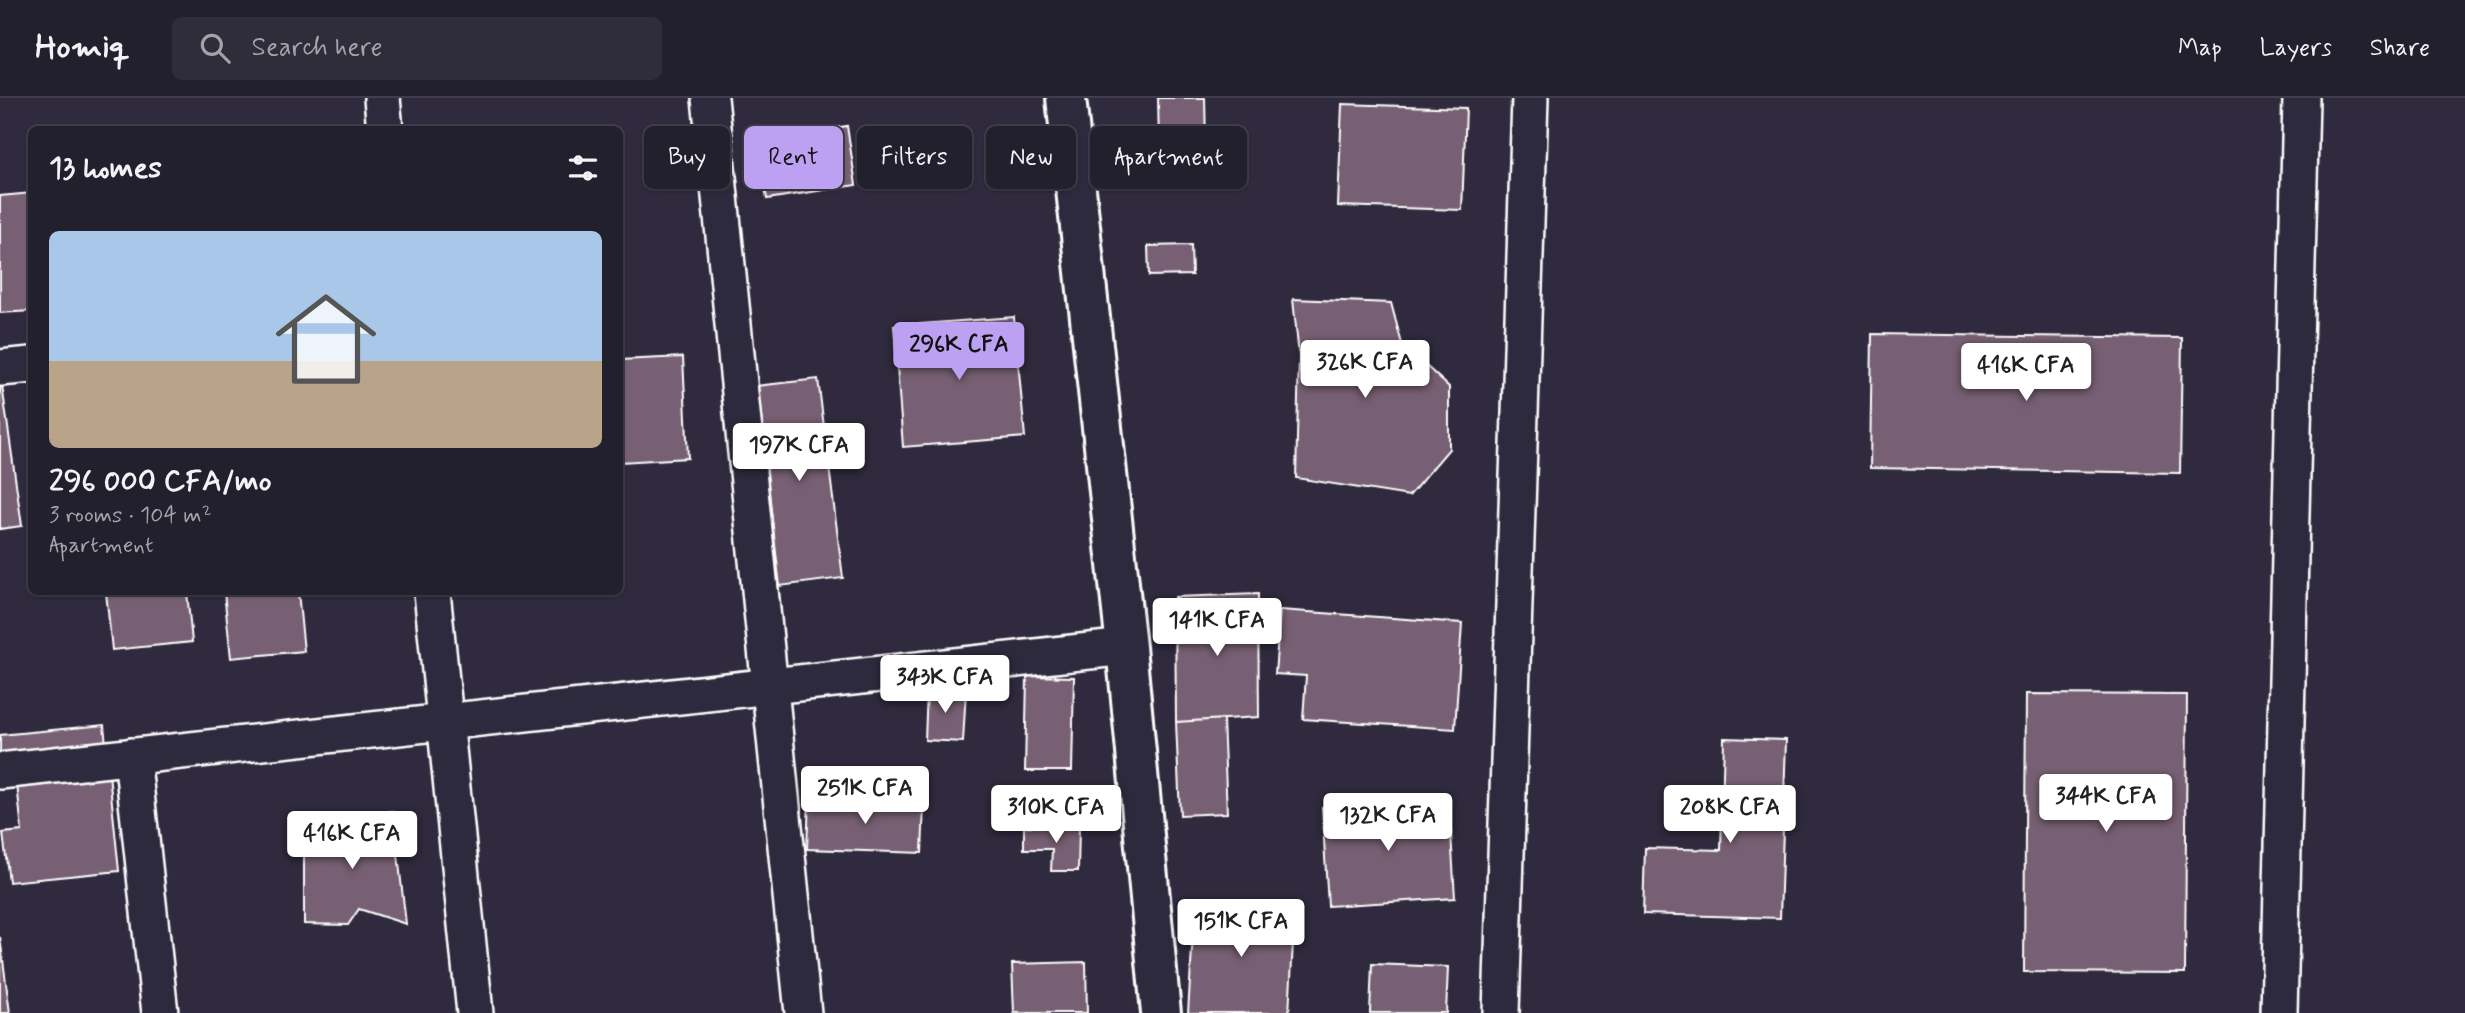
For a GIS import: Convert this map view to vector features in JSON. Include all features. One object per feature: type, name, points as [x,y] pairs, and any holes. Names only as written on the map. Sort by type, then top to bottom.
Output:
[{"type":"main road","points":[[1066,98],[1126,647],[1161,1013]]},
{"type":"street","points":[[382,98],[385,126]]},
{"type":"street","points":[[710,98],[803,1013]]},
{"type":"street","points":[[1501,1013],[1530,98]]},
{"type":"street","points":[[2279,1013],[2301,98]]},
{"type":"street","points":[[0,368],[28,365]]},
{"type":"street","points":[[432,595],[475,1013]]},
{"type":"street","points":[[0,771],[1126,647]]},
{"type":"street","points":[[132,756],[160,1013]]},
{"type":"building","points":[[1158,98],[1205,98],[1206,126],[1159,126]]},
{"type":"building","points":[[1342,104],[1466,108],[1462,210],[1338,206]]},
{"type":"building","points":[[847,126],[856,185],[843,187],[843,127]]},
{"type":"building","points":[[765,189],[831,189],[767,199]]},
{"type":"building","points":[[28,193],[28,311],[0,313],[0,196]]},
{"type":"building","points":[[1191,245],[1192,275],[1149,276],[1148,246]]},
{"type":"building","points":[[1293,299],[1391,303],[1402,344],[1449,387],[1449,449],[1409,496],[1296,478],[1299,356]]},
{"type":"building","points":[[1014,317],[1025,437],[903,447],[894,326]]},
{"type":"building","points":[[1872,334],[2182,338],[2180,473],[1870,468]]},
{"type":"building","points":[[683,357],[688,458],[623,462],[623,360]]},
{"type":"building","points":[[0,371],[22,526],[0,529]]},
{"type":"building","points":[[818,379],[843,578],[780,586],[756,386]]},
{"type":"building","points":[[1258,594],[1259,717],[1176,722],[1175,597]]},
{"type":"building","points":[[106,595],[187,595],[192,642],[112,650]]},
{"type":"building","points":[[224,595],[298,595],[304,651],[231,658]]},
{"type":"building","points":[[1280,610],[1462,623],[1455,729],[1303,719],[1306,676],[1275,674]]},
{"type":"building","points":[[1027,676],[1074,677],[1072,771],[1025,771]]},
{"type":"building","points":[[927,688],[966,690],[963,742],[925,740]]},
{"type":"building","points":[[2026,694],[2187,695],[2185,973],[2024,972]]},
{"type":"building","points":[[1223,719],[1227,813],[1180,815],[1176,722]]},
{"type":"building","points":[[104,725],[119,871],[9,882],[3,833],[22,831],[16,775],[0,777],[0,735]]},
{"type":"building","points":[[1724,738],[1786,740],[1780,918],[1643,914],[1645,848],[1721,850]]},
{"type":"building","points":[[809,800],[924,804],[922,853],[807,849]]},
{"type":"building","points":[[1449,800],[1455,898],[1328,906],[1322,807]]},
{"type":"building","points":[[393,811],[406,924],[359,909],[348,925],[304,924],[304,827]]},
{"type":"building","points":[[1024,826],[1079,827],[1078,871],[1051,871],[1052,849],[1024,849]]},
{"type":"building","points":[[1195,902],[1295,908],[1289,1013],[1188,1013]]},
{"type":"building","points":[[0,937],[10,1013],[0,1013]]},
{"type":"building","points":[[1086,962],[1087,1013],[1014,1013],[1012,964]]},
{"type":"building","points":[[1372,964],[1448,967],[1446,1013],[1370,1013]]}]
